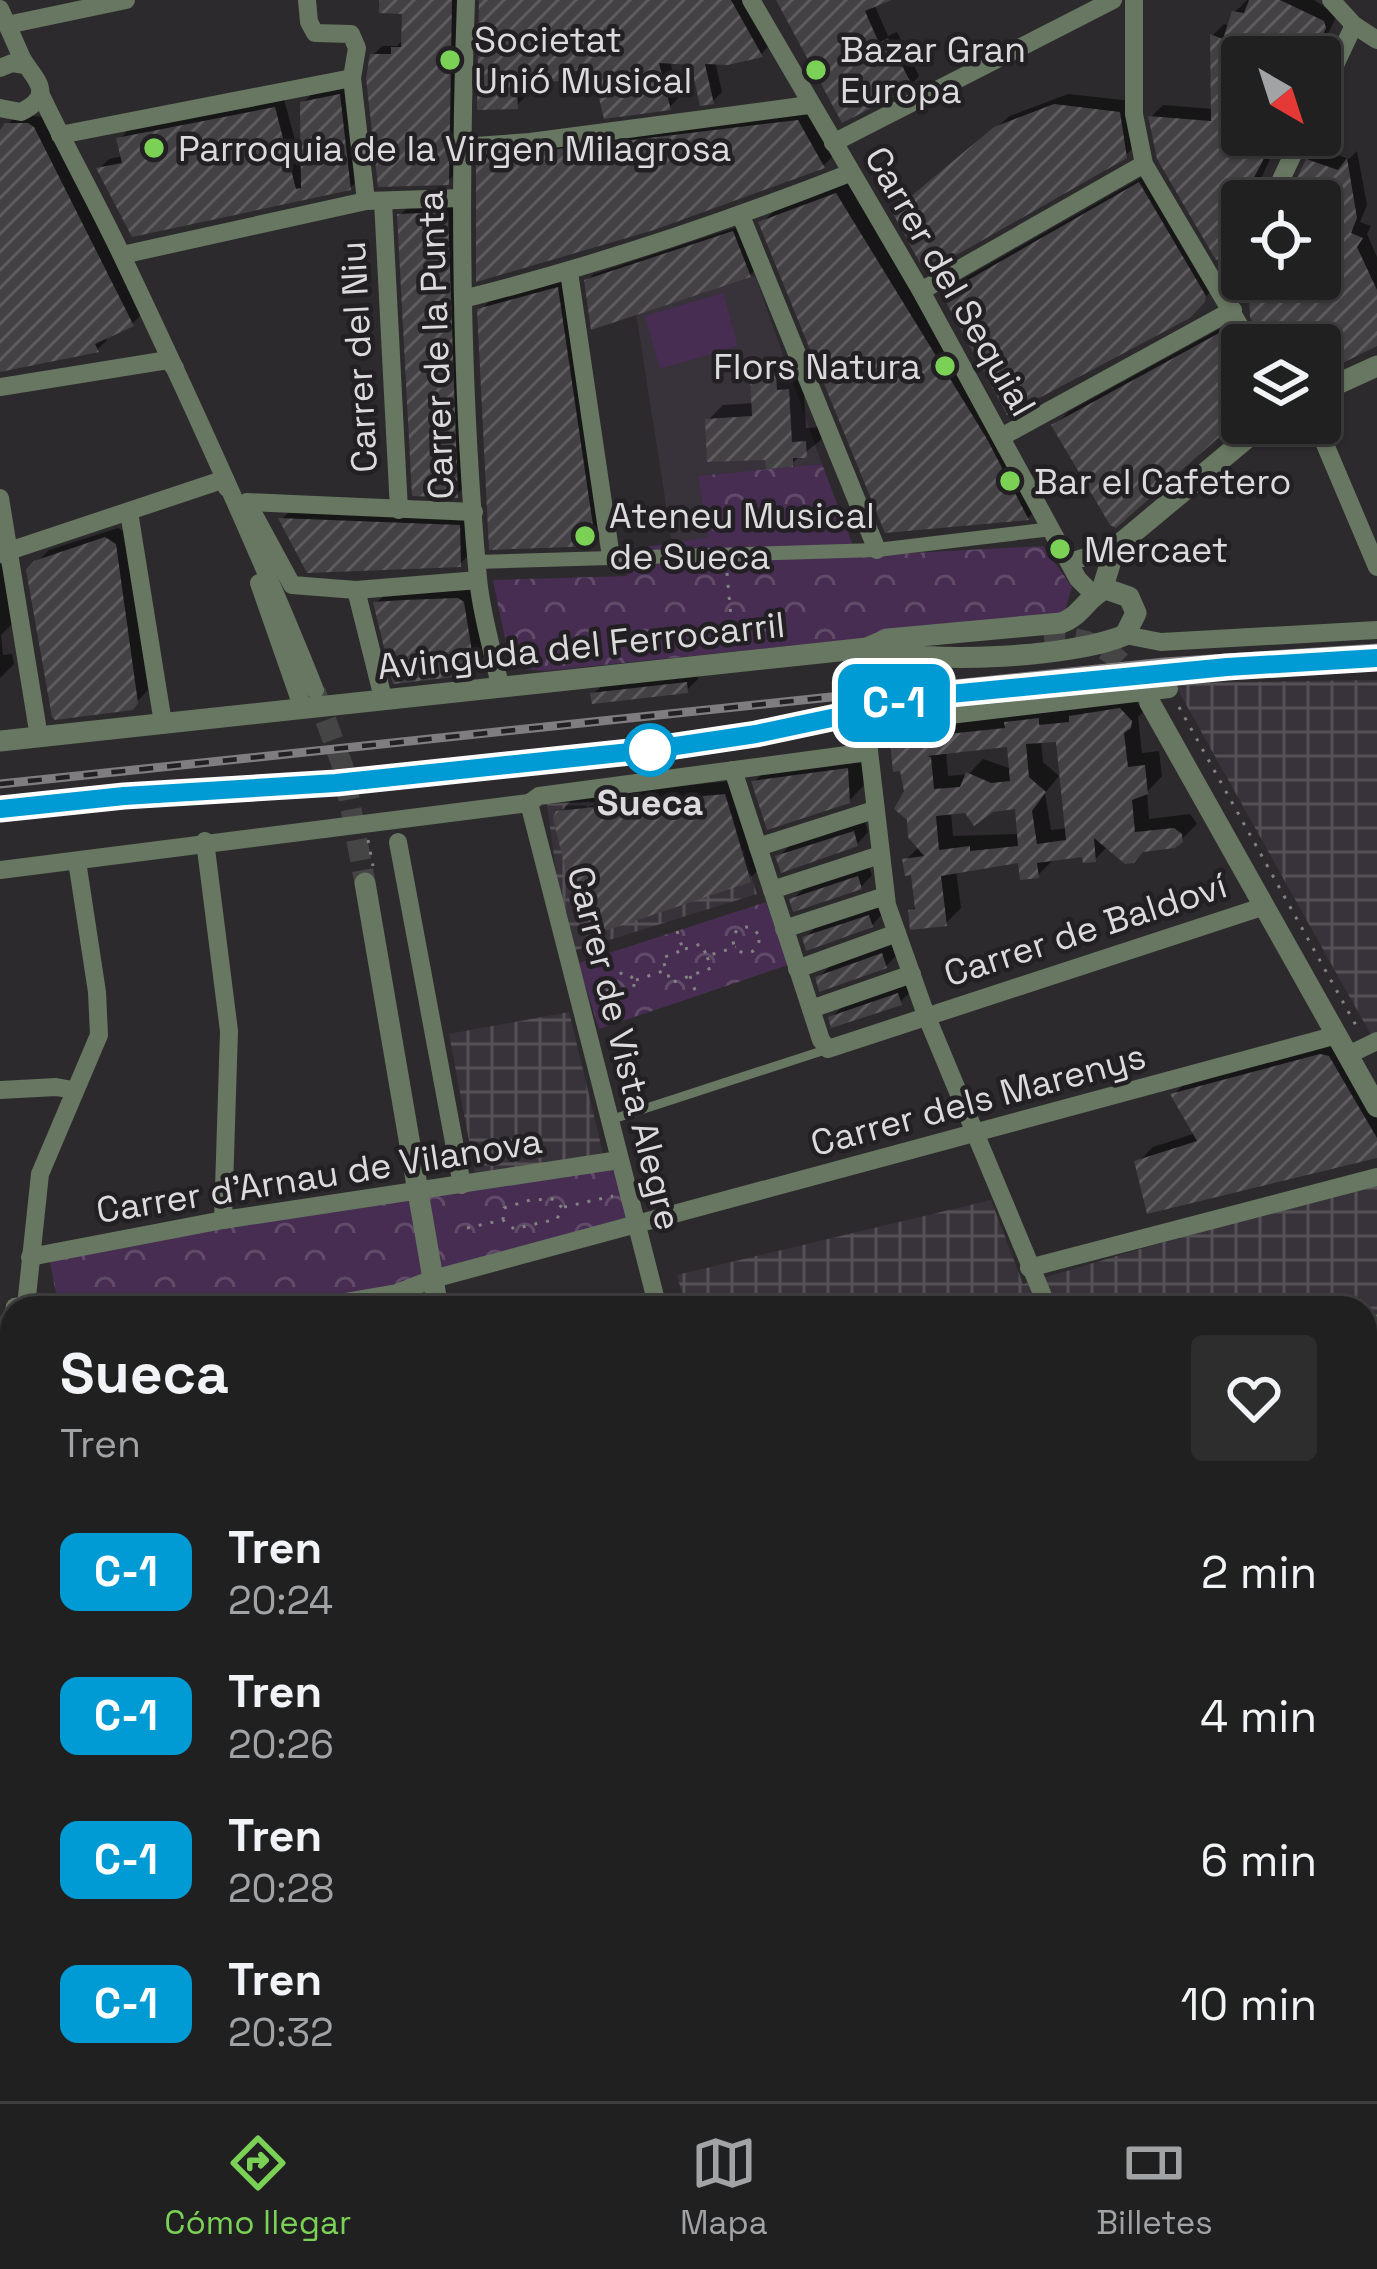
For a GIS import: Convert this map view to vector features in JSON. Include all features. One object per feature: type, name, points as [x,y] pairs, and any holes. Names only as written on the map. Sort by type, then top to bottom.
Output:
[{"type":"street","points":[[69,154],[35,101],[36,74],[10,66],[2,25],[72,6],[126,0]]},
{"type":"street","name":"Carrer del Niu","points":[[307,0],[309,22],[316,33],[351,34],[357,48],[352,78],[374,201],[399,510]]},
{"type":"street","name":"Carrer de la Punta","points":[[466,0],[460,198],[463,299],[477,571],[500,686]]},
{"type":"street","name":"Carrer del Sequial","points":[[751,0],[1003,436],[1078,579],[1094,598]]},
{"type":"street","points":[[833,143],[1113,0]]},
{"type":"street","points":[[1134,0],[1134,114],[1144,164],[1240,324]]},
{"type":"street","points":[[1331,0],[1354,26],[1377,40]]},
{"type":"street","points":[[1341,53],[1354,26]]},
{"type":"street","points":[[60,135],[352,78]]},
{"type":"street","points":[[0,107],[15,113],[35,101]]},
{"type":"street","points":[[35,101],[60,135],[122,255],[225,479],[232,509],[309,699]]},
{"type":"street","points":[[461,147],[809,105]]},
{"type":"street","points":[[921,291],[1144,164]]},
{"type":"street","points":[[463,299],[569,272],[741,216],[850,173]]},
{"type":"street","points":[[122,255],[374,201],[460,198]]},
{"type":"street","points":[[741,216],[878,550]]},
{"type":"street","points":[[569,272],[611,557]]},
{"type":"street","points":[[1003,436],[1230,300]]},
{"type":"street","points":[[0,387],[168,360]]},
{"type":"street","points":[[168,360],[197,397],[292,585],[356,590],[611,557],[878,550],[1052,530]]},
{"type":"street","points":[[1341,382],[1377,366]]},
{"type":"street","points":[[1070,562],[1115,548],[1240,444]]},
{"type":"street","points":[[1325,444],[1377,567]]},
{"type":"street","points":[[3,553],[225,479]]},
{"type":"street","points":[[0,498],[3,553],[39,737]]},
{"type":"street","points":[[248,502],[474,512]]},
{"type":"street","points":[[129,512],[163,723]]},
{"type":"street","points":[[1115,548],[1094,598],[1088,628],[1115,637],[1161,642],[1377,630]]},
{"type":"street","points":[[356,590],[383,698]]},
{"type":"street","points":[[867,648],[929,660],[1065,649],[1115,637],[1135,622],[1134,604],[1122,591],[1094,598]]},
{"type":"street","name":"Avinguda del Ferrocarril","points":[[0,741],[163,723],[309,699],[383,698],[867,648],[888,639],[1061,622],[1073,619],[1094,598]]},
{"type":"street","points":[[891,655],[920,648],[1044,638]]},
{"type":"street","points":[[1042,1296],[896,933],[885,896],[866,724],[1169,689]]},
{"type":"street","points":[[1150,703],[1265,906],[1357,1044],[1377,1107]]},
{"type":"street","points":[[0,870],[529,803],[539,796],[869,752]]},
{"type":"street","points":[[733,770],[820,1040],[828,1048]]},
{"type":"street","name":"Carrer de Vista Alegre","points":[[529,803],[655,1296]]},
{"type":"street","points":[[758,848],[874,809]]},
{"type":"street","points":[[205,842],[229,1031],[224,1220]]},
{"type":"street","points":[[398,842],[461,1185]]},
{"type":"street","points":[[772,890],[880,855]]},
{"type":"street","points":[[25,1296],[40,1174],[99,1035],[98,992],[77,861]]},
{"type":"street","points":[[365,883],[436,1296]]},
{"type":"street","points":[[784,929],[885,896]]},
{"type":"street","name":"Carrer de Baldoví","points":[[828,1048],[1265,906]]},
{"type":"street","points":[[797,969],[896,933]]},
{"type":"street","points":[[811,1009],[911,974]]},
{"type":"street","name":"Carrer dels Marenys","points":[[380,1296],[974,1135],[1357,1044]]},
{"type":"street","points":[[0,1090],[73,1090]]},
{"type":"street","name":"Carrer d'Arnau de Vilanova","points":[[30,1257],[224,1220],[619,1160]]},
{"type":"street","points":[[1029,1268],[1377,1177]]},
{"type":"lane","points":[[609,1120],[828,1048]]},
{"type":"path","points":[[726,554],[733,645]]},
{"type":"path","points":[[1169,689],[1357,1044]]},
{"type":"path","points":[[740,929],[757,934],[759,943],[753,951],[741,952],[736,947],[740,929]]},
{"type":"path","points":[[677,931],[683,950]]},
{"type":"path","points":[[701,944],[711,968],[671,983],[662,958],[683,950],[701,944]]},
{"type":"path","points":[[706,956],[736,947]]},
{"type":"path","points":[[634,980],[666,970]]},
{"type":"path","points":[[613,989],[618,974],[627,973],[634,980]]},
{"type":"path","points":[[690,976],[698,995]]},
{"type":"path","points":[[593,996],[613,989],[625,995],[632,991],[634,980]]},
{"type":"path","points":[[562,1208],[615,1196]]},
{"type":"path","points":[[503,1220],[504,1208],[530,1200],[555,1199],[562,1208]]},
{"type":"path","points":[[467,1228],[503,1220],[514,1228],[541,1224],[557,1219],[562,1208]]},
{"type":"shaded area","points":[[755,276],[822,464],[698,476],[709,537],[672,543],[636,313]]},
{"type":"shaded area","points":[[1377,680],[1377,1032],[1371,1035],[1174,683]]},
{"type":"shaded area","points":[[725,794],[757,894],[567,953],[547,804]]},
{"type":"shaded area","points":[[569,1012],[603,1153],[476,1178],[449,1034]]},
{"type":"shaded area","points":[[1377,1186],[1377,1296],[683,1296],[677,1275],[991,1200],[1023,1284]]},
{"type":"green space","points":[[723,293],[738,346],[660,369],[645,316]]},
{"type":"green space","points":[[822,464],[857,556],[1043,546],[1072,587],[1065,611],[1043,620],[545,671],[524,669],[506,644],[493,580],[627,576],[621,551],[708,537],[698,476]]},
{"type":"green space","points":[[766,902],[788,965],[599,1029],[578,963]]},
{"type":"green space","points":[[616,1166],[631,1222],[438,1274],[423,1195]]},
{"type":"green space","points":[[414,1196],[428,1276],[362,1296],[57,1296],[49,1258]]},
{"type":"building","points":[[379,0],[452,0],[449,185],[378,187],[366,78],[370,54],[391,54],[391,47],[401,47],[402,14],[379,13]]},
{"type":"building","points":[[479,0],[731,0],[763,57],[728,65],[705,64],[714,104],[700,106],[691,65],[659,63],[671,110],[604,119],[592,68],[564,73],[564,81],[517,83],[518,109],[477,110]]},
{"type":"building","points":[[776,0],[891,0],[865,11],[879,43],[888,38],[913,87],[842,123]]},
{"type":"building","points":[[1249,0],[1280,0],[1324,21],[1326,28],[1322,36],[1224,36],[1232,11],[1244,13]]},
{"type":"building","points":[[1210,34],[1221,38],[1221,156],[1265,156],[1253,180],[1221,180],[1221,258],[1216,260],[1157,159],[1148,116],[1211,121]]},
{"type":"building","points":[[340,94],[351,190],[132,237],[96,168],[122,163],[116,138],[275,107],[296,189],[301,188],[300,102]]},
{"type":"building","points":[[1054,104],[1120,112],[1127,158],[932,269],[921,265],[892,212],[994,127]]},
{"type":"building","points":[[798,120],[825,168],[654,230],[476,282],[476,159]]},
{"type":"building","points":[[5,123],[34,127],[134,326],[95,344],[99,352],[0,372],[0,130]]},
{"type":"building","points":[[1347,158],[1357,218],[1351,233],[1363,238],[1357,247],[1377,290],[1377,346],[1341,364],[1341,324],[1254,324],[1249,300],[1341,300],[1341,180],[1296,180],[1306,159],[1338,170]]},
{"type":"building","points":[[1139,182],[1206,296],[1205,302],[1190,318],[1007,415],[942,295]]},
{"type":"building","points":[[836,193],[987,439],[1029,520],[885,533],[758,222]]},
{"type":"building","points":[[448,212],[458,498],[412,496],[397,214]]},
{"type":"building","points":[[733,231],[751,277],[591,330],[584,280]]},
{"type":"building","points":[[558,287],[596,546],[489,550],[477,309]]},
{"type":"building","points":[[1221,332],[1221,436],[1116,528],[1051,425]]},
{"type":"building","points":[[776,373],[777,390],[789,389],[792,442],[806,441],[807,458],[793,458],[793,467],[766,469],[765,460],[707,462],[705,419],[752,416],[750,375]]},
{"type":"building","points":[[278,518],[460,525],[461,567],[307,573]]},
{"type":"building","points":[[105,537],[116,544],[138,703],[133,710],[55,720],[26,570],[34,561]]},
{"type":"building","points":[[458,598],[464,602],[475,670],[471,675],[393,684],[373,602]]},
{"type":"building","points":[[687,682],[688,693],[592,704],[590,693]]},
{"type":"building","points":[[1120,708],[1132,721],[1124,733],[1128,767],[1145,765],[1148,794],[1132,800],[1135,832],[1174,828],[1183,842],[1175,848],[1143,852],[1134,863],[1125,864],[1094,838],[1096,862],[1083,863],[1082,857],[1037,863],[1039,878],[1020,880],[1018,863],[941,876],[947,926],[910,930],[908,910],[915,909],[911,875],[905,876],[902,859],[924,856],[908,837],[907,820],[894,809],[904,791],[900,771],[893,772],[890,740],[1005,728],[1004,722],[1039,718],[1039,725],[1069,722],[1069,716]],"holes":[[[1056,742],[1066,840],[1037,844],[1032,811],[1046,792],[1029,777],[1026,744]],[[1007,747],[1010,781],[991,783],[966,772],[960,787],[934,789],[931,757],[927,756]],[[1015,809],[1018,846],[939,850],[936,816],[965,813],[974,826],[993,812]]]},
{"type":"building","points":[[848,768],[850,803],[767,830],[751,781]]},
{"type":"building","points":[[725,794],[751,882],[590,936],[581,932],[553,818],[556,811]]},
{"type":"building","points":[[854,831],[858,846],[781,873],[775,856]]},
{"type":"building","points":[[858,876],[862,889],[793,912],[789,899]]},
{"type":"building","points":[[869,915],[873,927],[806,951],[802,937]]},
{"type":"building","points":[[882,953],[887,968],[819,992],[815,977]]},
{"type":"building","points":[[898,993],[902,1005],[831,1028],[828,1017]]},
{"type":"building","points":[[1320,1054],[1329,1056],[1377,1138],[1377,1158],[1147,1214],[1134,1161],[1197,1141],[1170,1094]]},
{"type":"tunnel","points":[[1044,638],[1080,640],[1108,651],[1130,672],[1150,703]]},
{"type":"tunnel","points":[[315,691],[343,767],[365,883]]},
{"type":"railway","points":[[0,784],[1165,662],[1377,648]]},
{"type":"railway","points":[[0,809],[615,755],[725,739],[881,706]]},
{"type":"train","name":"C-1","points":[[0,809],[336,783],[649,750],[756,734],[940,695],[1227,667],[1377,658]]},
{"type":"place","name":"Societat Unió Musical","points":[[450,60]]},
{"type":"place","name":"Bazar Gran Europa","points":[[816,70]]},
{"type":"place","name":"Parroquia de la Virgen Milagrosa","points":[[154,148]]},
{"type":"place","name":"Flors Natura","points":[[945,366]]},
{"type":"place","name":"Bar el Cafetero","points":[[1010,481]]},
{"type":"place","name":"Ateneu Musical de Sueca","points":[[585,536]]},
{"type":"place","name":"Mercaet","points":[[1060,549]]},
{"type":"place","name":"Sueca","points":[[650,750]]}]
